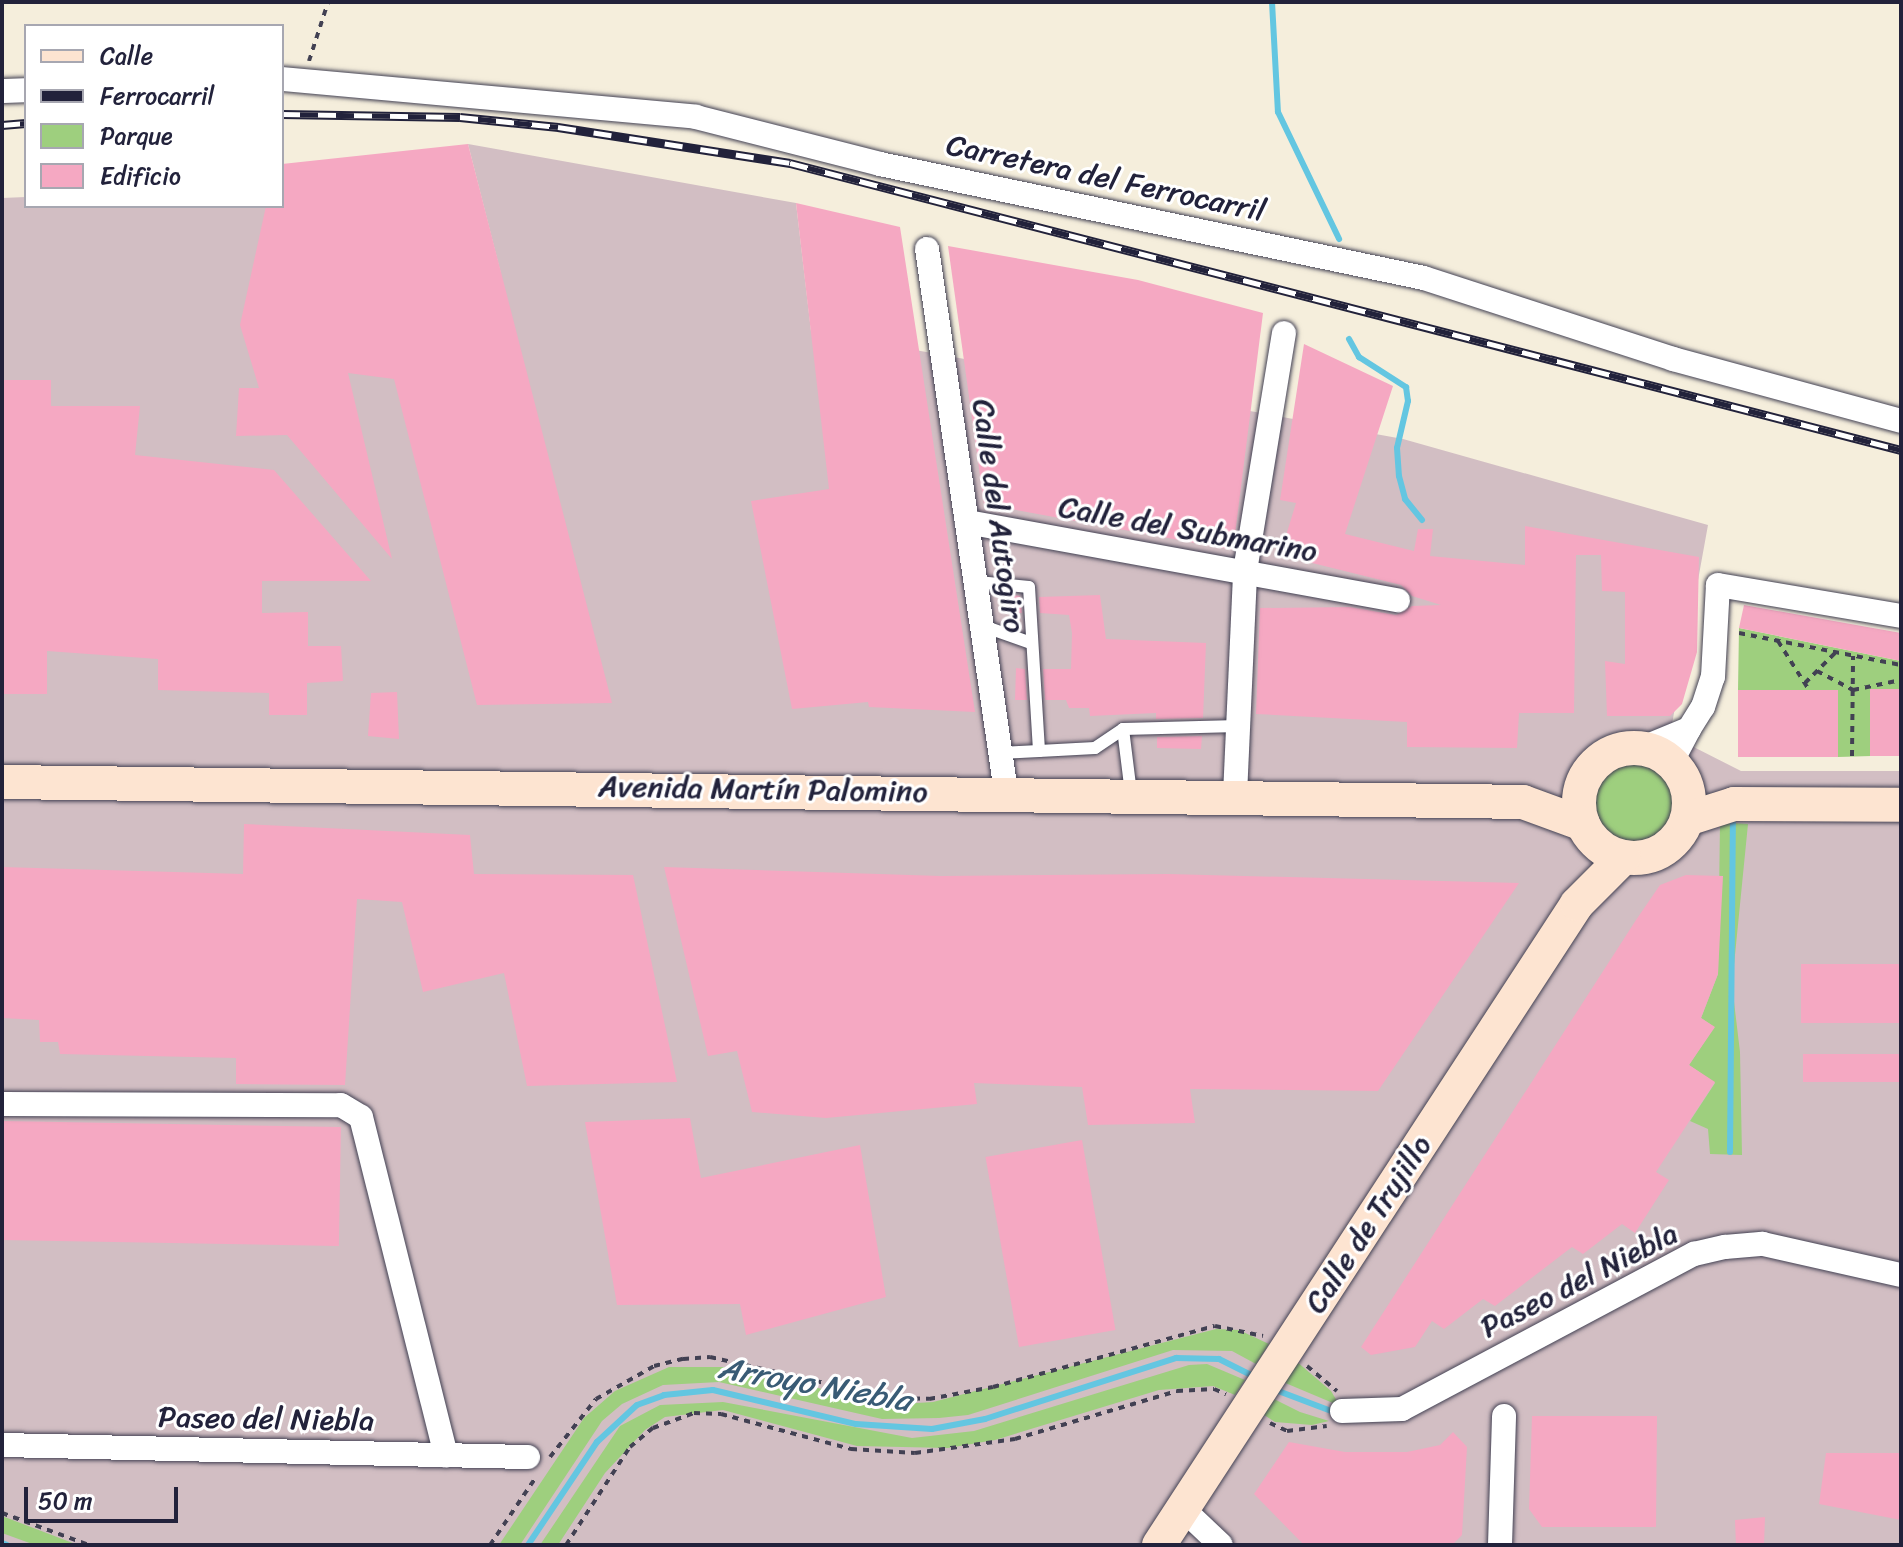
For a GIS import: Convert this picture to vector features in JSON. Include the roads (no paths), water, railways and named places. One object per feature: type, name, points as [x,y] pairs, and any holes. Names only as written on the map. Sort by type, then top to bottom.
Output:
[{"type":"main road","points":[[1734,804],[1640,749],[1608,755],[1585,778],[1580,793],[1601,842],[1658,853],[1673,842],[1687,819],[1734,804],[1901,805]]},
{"type":"main road","points":[[1678,773],[1687,819]]},
{"type":"main road","name":"Avenida Martín Palomino","points":[[2,782],[1131,793],[1523,802],[1585,778]]},
{"type":"main road","name":"Avenida Martín Palomino","points":[[1523,802],[1601,842]]},
{"type":"main road","name":"Calle de Trujillo","points":[[1159,1545],[1577,904],[1601,842]]},
{"type":"street","name":"Carretera del Ferrocarril","points":[[293,78],[696,117],[880,164],[1424,278],[1673,359],[1901,421]]},
{"type":"street","points":[[2,91],[24,90]]},
{"type":"street","name":"Calle del Autogiro","points":[[927,249],[978,582],[1006,792]]},
{"type":"street","points":[[1235,795],[1245,571],[1284,333]]},
{"type":"street","name":"Calle del Submarino","points":[[967,522],[1398,600]]},
{"type":"street","points":[[1678,773],[1689,729],[1713,677],[1718,585],[1901,616]]},
{"type":"street","points":[[1640,749],[1689,729]]},
{"type":"street","points":[[2,1104],[341,1105],[361,1117],[446,1456]]},
{"type":"street","name":"Paseo del Niebla","points":[[1342,1411],[1402,1409],[1694,1254],[1725,1247],[1763,1244],[1901,1275]]},
{"type":"street","points":[[1500,1545],[1504,1416]]},
{"type":"street","name":"Paseo del Niebla","points":[[2,1445],[446,1456],[538,1464]]},
{"type":"street","points":[[1183,1509],[1221,1545]]},
{"type":"lane","points":[[978,582],[1029,587],[1039,751]]},
{"type":"lane","points":[[983,626],[1031,643]]},
{"type":"lane","points":[[1000,753],[1095,748],[1123,729],[1238,726]]},
{"type":"lane","points":[[1123,729],[1131,793]]},
{"type":"waterway","points":[[1272,2],[1278,112],[1339,239]]},
{"type":"waterway","points":[[1349,339],[1359,357],[1406,387],[1408,401],[1397,448],[1399,476],[1405,499],[1422,520]]},
{"type":"waterway","points":[[1730,1152],[1733,817]]},
{"type":"waterway","name":"Arroyo Niebla","points":[[528,1545],[597,1442],[637,1405],[664,1395],[713,1390],[856,1424],[932,1429],[985,1419],[1176,1358],[1219,1359],[1257,1378]]},
{"type":"waterway","name":"Arroyo Niebla","points":[[1273,1389],[1334,1412]]},
{"type":"waterway","name":"Arroyo Niebla","points":[[2,1543],[7,1545]]},
{"type":"railway","points":[[284,114],[460,117],[558,127],[790,163],[1901,450]]},
{"type":"railway","points":[[2,125],[24,123]]}]
